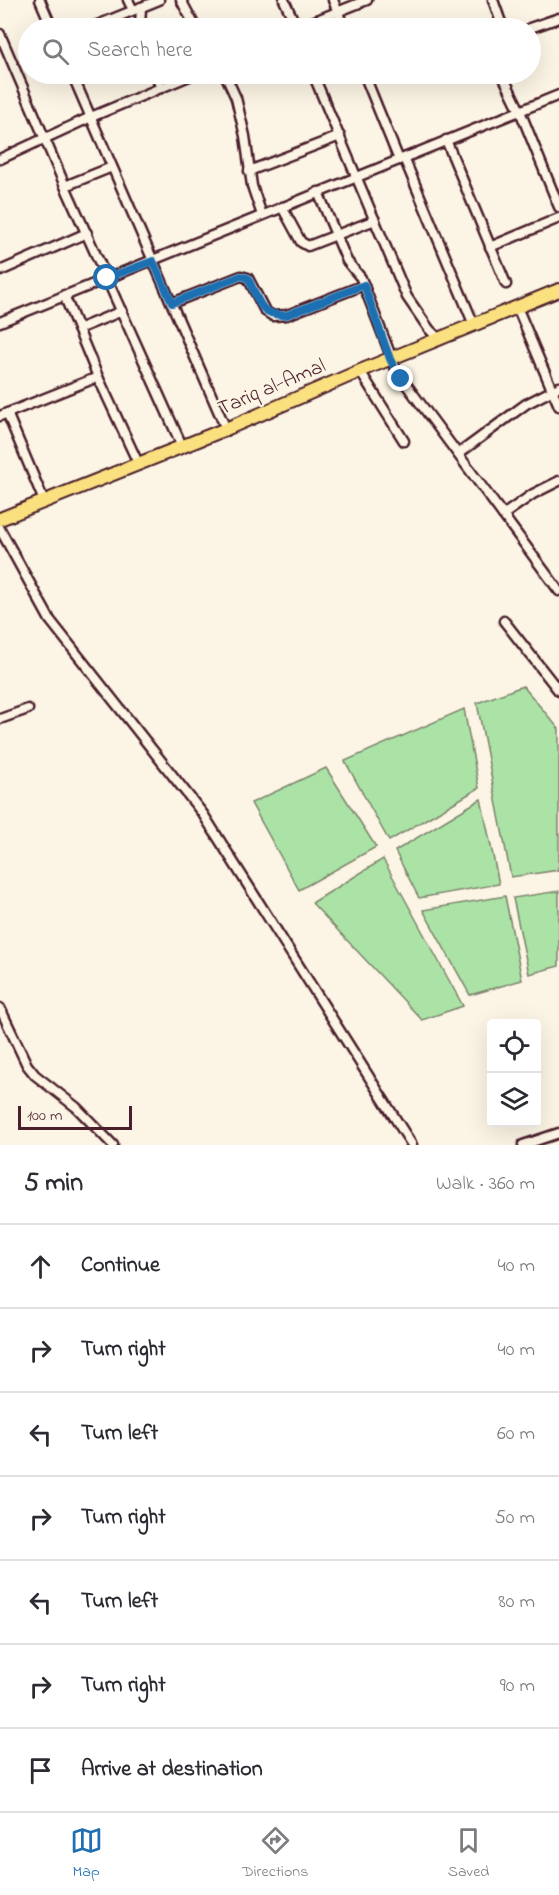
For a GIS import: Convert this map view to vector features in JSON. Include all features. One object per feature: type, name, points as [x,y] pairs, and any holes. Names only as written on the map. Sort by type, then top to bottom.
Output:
[{"type":"highway","name":"Tariq al-Amal","points":[[0,519],[226,429],[360,371],[559,290]]},
{"type":"street","points":[[40,0],[48,18]]},
{"type":"street","points":[[128,0],[137,9],[138,18]]},
{"type":"street","points":[[115,18],[159,0]]},
{"type":"street","points":[[181,0],[191,18]]},
{"type":"street","points":[[284,0],[292,18]]},
{"type":"street","points":[[333,0],[341,18]]},
{"type":"street","points":[[323,18],[367,0]]},
{"type":"street","points":[[493,0],[499,18]]},
{"type":"street","points":[[541,24],[559,18]]},
{"type":"street","points":[[0,34],[18,77]]},
{"type":"street","points":[[21,84],[182,446]]},
{"type":"street","points":[[76,84],[226,429]]},
{"type":"street","points":[[159,84],[160,88]]},
{"type":"street","points":[[0,159],[170,84]]},
{"type":"street","points":[[230,84],[236,98],[249,171],[262,215]]},
{"type":"street","points":[[317,84],[407,297],[425,324],[440,340]]},
{"type":"street","points":[[368,84],[474,325]]},
{"type":"street","points":[[507,84],[559,207]]},
{"type":"street","points":[[0,322],[559,95]]},
{"type":"street","points":[[249,171],[340,136]]},
{"type":"street","points":[[446,140],[506,284]]},
{"type":"street","points":[[65,186],[112,167]]},
{"type":"street","points":[[318,192],[347,261],[359,273],[390,359],[401,379],[559,591]]},
{"type":"street","points":[[282,207],[301,242],[308,246],[375,220]]},
{"type":"street","points":[[490,247],[559,219]]},
{"type":"street","points":[[0,271],[87,233]]},
{"type":"street","points":[[172,303],[241,276],[248,278],[265,312],[273,316],[287,315],[364,285]]},
{"type":"street","points":[[64,295],[138,464]]},
{"type":"street","points":[[78,329],[122,311]]},
{"type":"street","points":[[520,314],[555,388],[559,406]]},
{"type":"street","points":[[360,371],[404,441]]},
{"type":"street","points":[[44,501],[4,414],[98,377]]},
{"type":"street","points":[[458,454],[497,424],[555,388]]},
{"type":"street","points":[[503,515],[533,494],[559,482]]},
{"type":"street","points":[[0,529],[50,620],[203,814],[412,1145]]},
{"type":"street","points":[[504,621],[559,691]]},
{"type":"street","points":[[0,719],[28,709]]},
{"type":"street","points":[[0,1008],[34,1075],[76,1107],[113,1145]]},
{"type":"street","points":[[523,1145],[559,1133]]},
{"type":"green space","points":[[523,686],[559,729],[559,870],[511,877],[477,703]]},
{"type":"green space","points":[[464,709],[479,788],[389,841],[345,761]]},
{"type":"green space","points":[[326,768],[376,847],[299,890],[251,803]]},
{"type":"green space","points":[[481,799],[499,884],[419,898],[395,851]]},
{"type":"green space","points":[[383,859],[463,1006],[422,1020],[312,903]]},
{"type":"green space","points":[[559,891],[559,966],[529,974],[513,898]]},
{"type":"green space","points":[[505,896],[522,980],[470,995],[423,910]]},
{"type":"route","points":[[107,278],[153,261],[172,303],[241,276],[248,278],[265,312],[273,316],[287,315],[364,285],[390,359],[401,379]]}]
